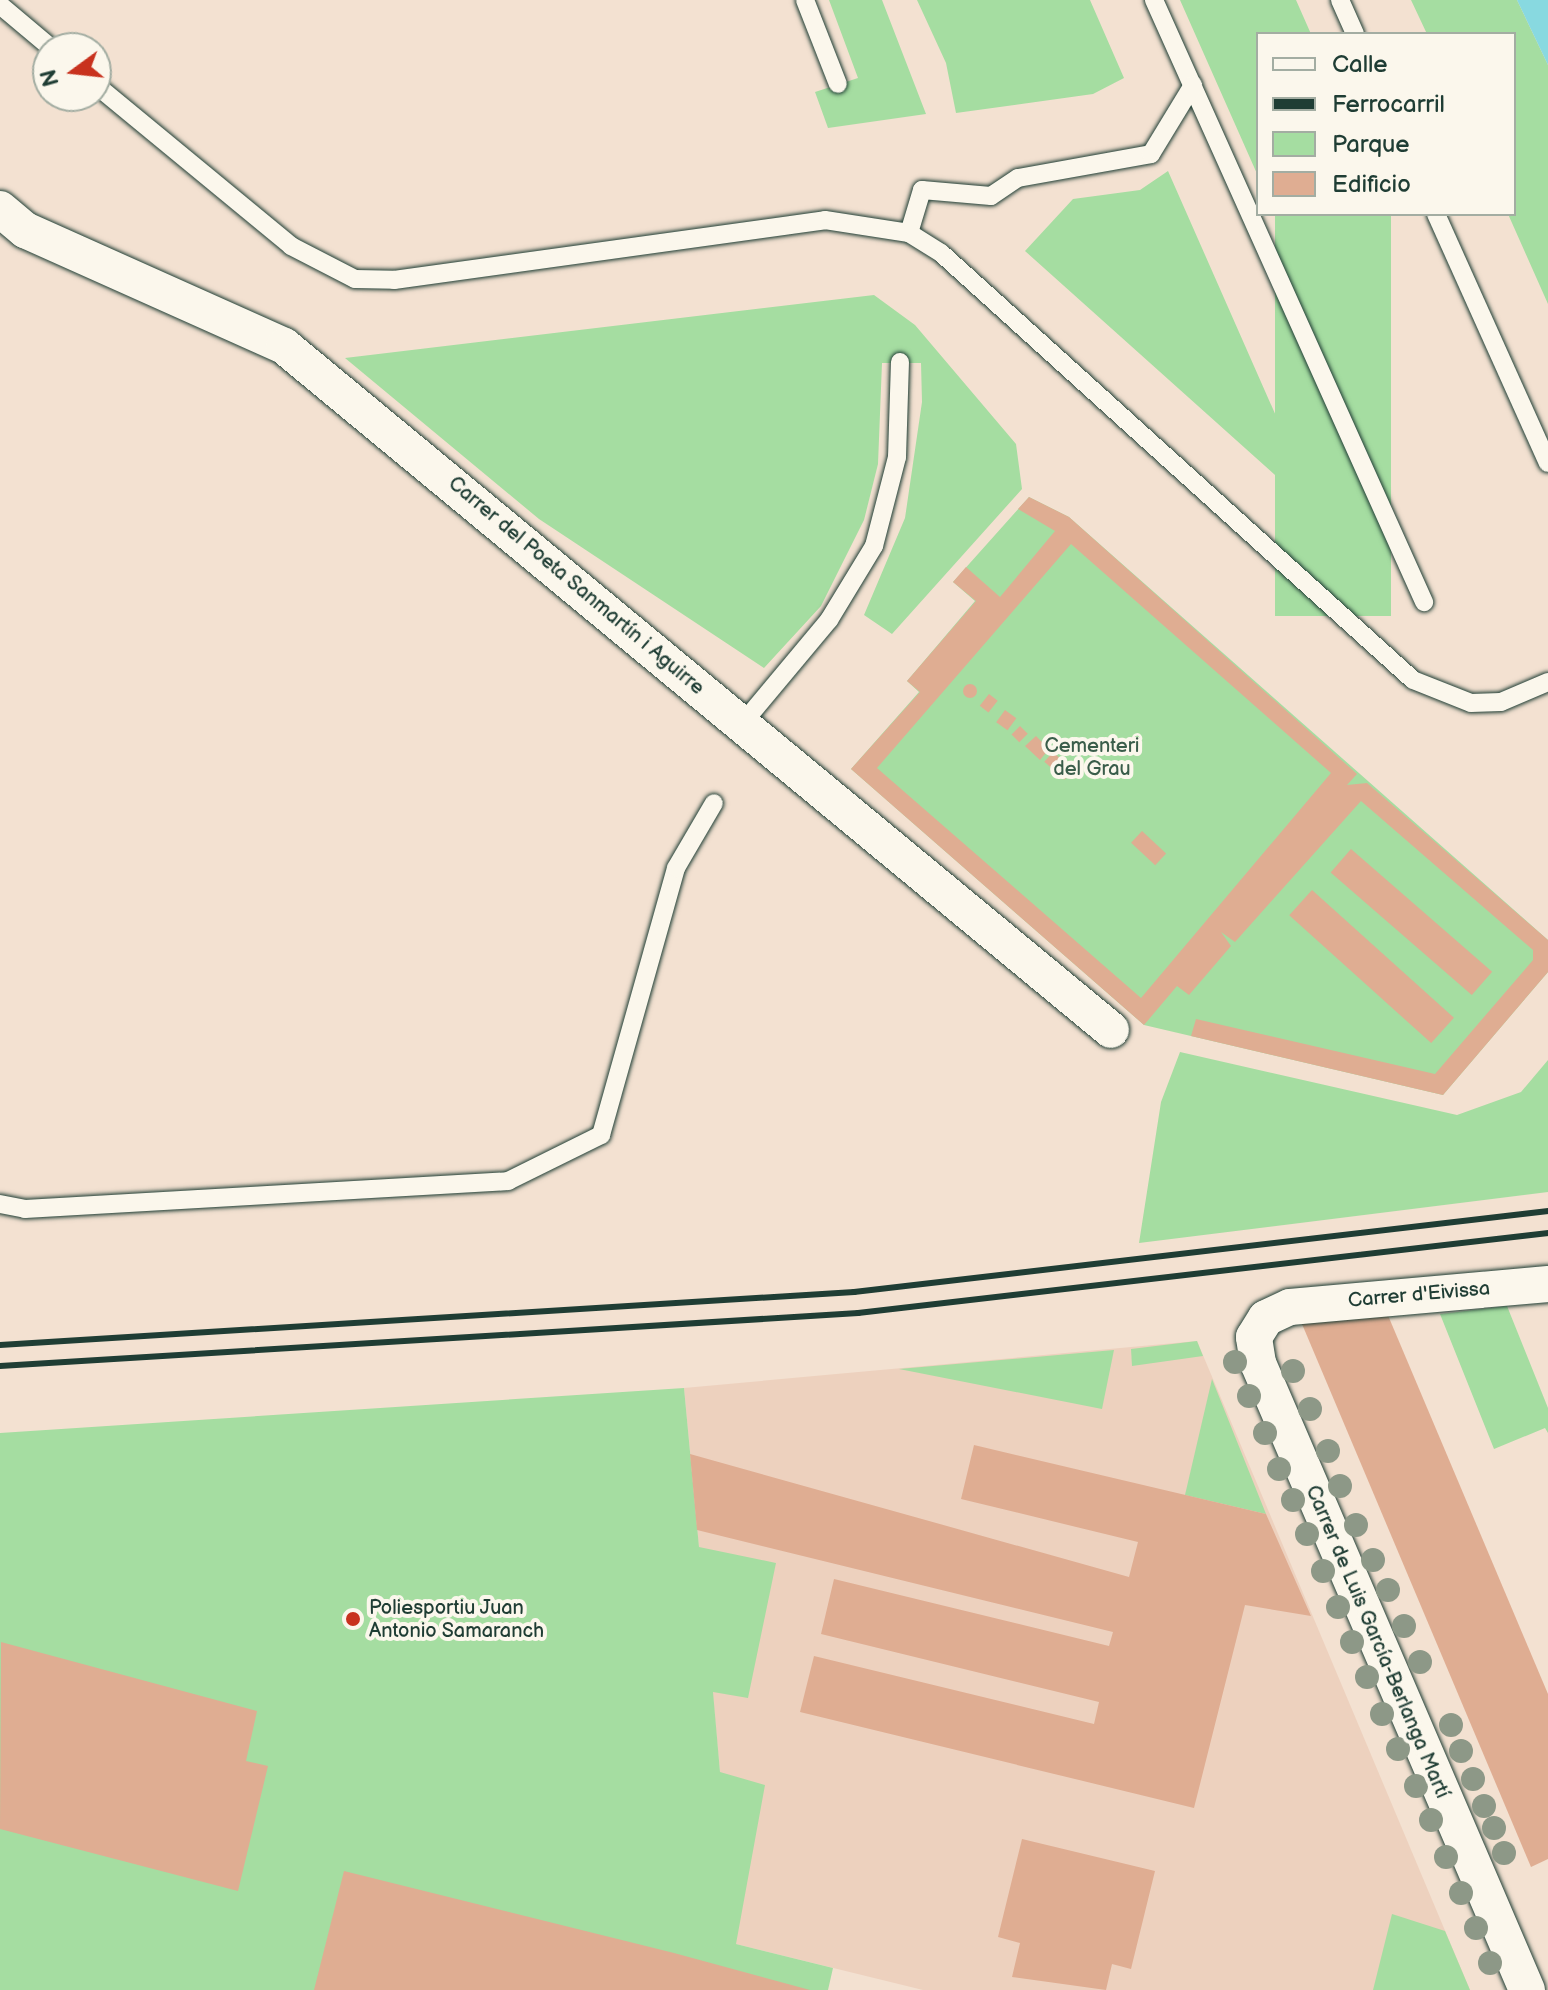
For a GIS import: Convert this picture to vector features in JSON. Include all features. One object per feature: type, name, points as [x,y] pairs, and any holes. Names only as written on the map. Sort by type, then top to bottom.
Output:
[{"type":"street","name":"Carrer del Poeta Sanmartín i Aguirre","points":[[0,209],[25,230],[284,346],[1111,1030]]},
{"type":"street","name":"Carrer d'Eivissa","points":[[1290,1307],[1548,1284]]},
{"type":"street","name":"Carrer de Luis García-Berlanga Martí","points":[[1290,1307],[1259,1326],[1258,1363],[1527,1990]]},
{"type":"lane","points":[[805,0],[838,84]]},
{"type":"lane","points":[[1154,0],[1424,602]]},
{"type":"lane","points":[[1340,0],[1354,32]]},
{"type":"lane","points":[[0,5],[32,32]]},
{"type":"lane","points":[[909,233],[922,190],[991,196],[1018,178],[1151,154],[1193,85]]},
{"type":"lane","points":[[112,98],[291,246],[355,279],[394,280],[825,220],[909,233],[941,253],[1413,680],[1471,703],[1501,702],[1548,682]]},
{"type":"lane","points":[[1437,216],[1548,463]]},
{"type":"lane","points":[[742,724],[829,620],[874,546],[897,457],[900,362]]},
{"type":"lane","points":[[0,1204],[25,1209],[508,1181],[601,1135],[676,868],[714,803]]},
{"type":"shaded area","points":[[1197,1341],[1470,1990],[923,1990],[736,1944],[684,1388]]},
{"type":"green space","points":[[829,0],[882,0],[926,114],[828,128],[815,92],[858,78]]},
{"type":"green space","points":[[917,0],[1090,0],[1124,78],[1093,94],[956,113],[946,63]]},
{"type":"green space","points":[[1180,0],[1296,0],[1310,32],[1256,32],[1256,171]]},
{"type":"green space","points":[[1411,0],[1517,0],[1548,65],[1548,304],[1509,216],[1516,216],[1516,32],[1426,32]]},
{"type":"green space","points":[[1168,171],[1306,484],[1294,492],[1025,251],[1073,199],[1140,190]]},
{"type":"green space","points":[[1275,216],[1391,216],[1391,616],[1275,616]]},
{"type":"green space","points":[[874,295],[915,325],[1016,444],[1022,489],[892,634],[864,615],[905,518],[922,402],[921,363],[882,363],[878,464],[864,520],[821,606],[764,668],[539,519],[345,358]]},
{"type":"green space","name":"Cementeri del Grau","points":[[1029,497],[1069,517],[1548,940],[1548,972],[1443,1095],[1144,1025],[851,769],[919,692],[907,681],[975,601],[953,582]]},
{"type":"green space","points":[[1180,1052],[1457,1115],[1521,1092],[1548,1060],[1548,1192],[1139,1243],[1161,1102]]},
{"type":"green space","points":[[1507,1306],[1548,1408],[1548,1433],[1545,1428],[1494,1449],[1440,1314]]},
{"type":"green space","points":[[1197,1341],[1203,1356],[1132,1366],[1131,1349]]},
{"type":"green space","points":[[1114,1350],[1102,1409],[899,1369]]},
{"type":"green space","points":[[1212,1379],[1266,1514],[1185,1495]]},
{"type":"green space","name":"Poliesportiu Juan Antonio Samaranch","points":[[684,1388],[699,1547],[776,1563],[748,1698],[713,1692],[720,1772],[765,1785],[736,1944],[833,1968],[828,1990],[0,1990],[0,1433]]},
{"type":"green space","points":[[1392,1914],[1445,1931],[1470,1990],[1373,1990]]},
{"type":"water","points":[[1517,0],[1548,0],[1548,65]]},
{"type":"building","points":[[1029,497],[1069,517],[1357,774],[1347,785],[1367,783],[1548,940],[1548,972],[1443,1095],[1191,1036],[1196,1019],[1435,1074],[1533,960],[1533,950],[1361,801],[1235,942],[1221,932],[1231,946],[1189,995],[1177,986],[1144,1025],[851,769],[920,692],[907,681],[976,601],[953,582],[966,567],[1000,597],[1055,531],[1018,509]],"holes":[[[1071,544],[1331,773],[1141,998],[877,768]]]},
{"type":"building","points":[[970,684],[977,691],[970,698],[963,691]]},
{"type":"building","points":[[989,694],[998,701],[988,713],[980,706]]},
{"type":"building","points":[[1005,710],[1016,718],[1008,730],[996,722]]},
{"type":"building","points":[[1020,726],[1028,734],[1019,742],[1012,734]]},
{"type":"building","points":[[1036,736],[1049,749],[1040,760],[1025,746]]},
{"type":"building","points":[[1053,752],[1073,770],[1064,780],[1044,762]]},
{"type":"building","points":[[1142,831],[1166,854],[1155,865],[1131,843]]},
{"type":"building","points":[[1351,849],[1492,972],[1472,995],[1331,872]]},
{"type":"building","points":[[1312,890],[1454,1018],[1431,1043],[1289,915]]},
{"type":"building","points":[[1387,1313],[1548,1694],[1548,1859],[1531,1867],[1302,1324]]},
{"type":"building","points":[[974,1445],[1266,1514],[1311,1616],[1245,1605],[1194,1808],[800,1712],[814,1656],[1094,1724],[1099,1702],[821,1634],[834,1579],[1109,1646],[1113,1632],[697,1530],[690,1454],[1129,1577],[1138,1542],[961,1499]]},
{"type":"building","points":[[1,1642],[257,1711],[246,1761],[268,1766],[238,1891],[0,1829]]},
{"type":"building","points":[[1022,1839],[1155,1871],[1131,1969],[1112,1964],[1106,1990],[1012,1977],[1020,1943],[998,1937]]},
{"type":"building","points":[[344,1871],[674,1953],[810,1990],[314,1990]]},
{"type":"railway","points":[[0,1345],[854,1292],[1548,1211]]},
{"type":"railway","points":[[0,1366],[858,1313],[1548,1233]]},
{"type":"place","name":"Poliesportiu Juan Antonio Samaranch","points":[[353,1619]]}]
